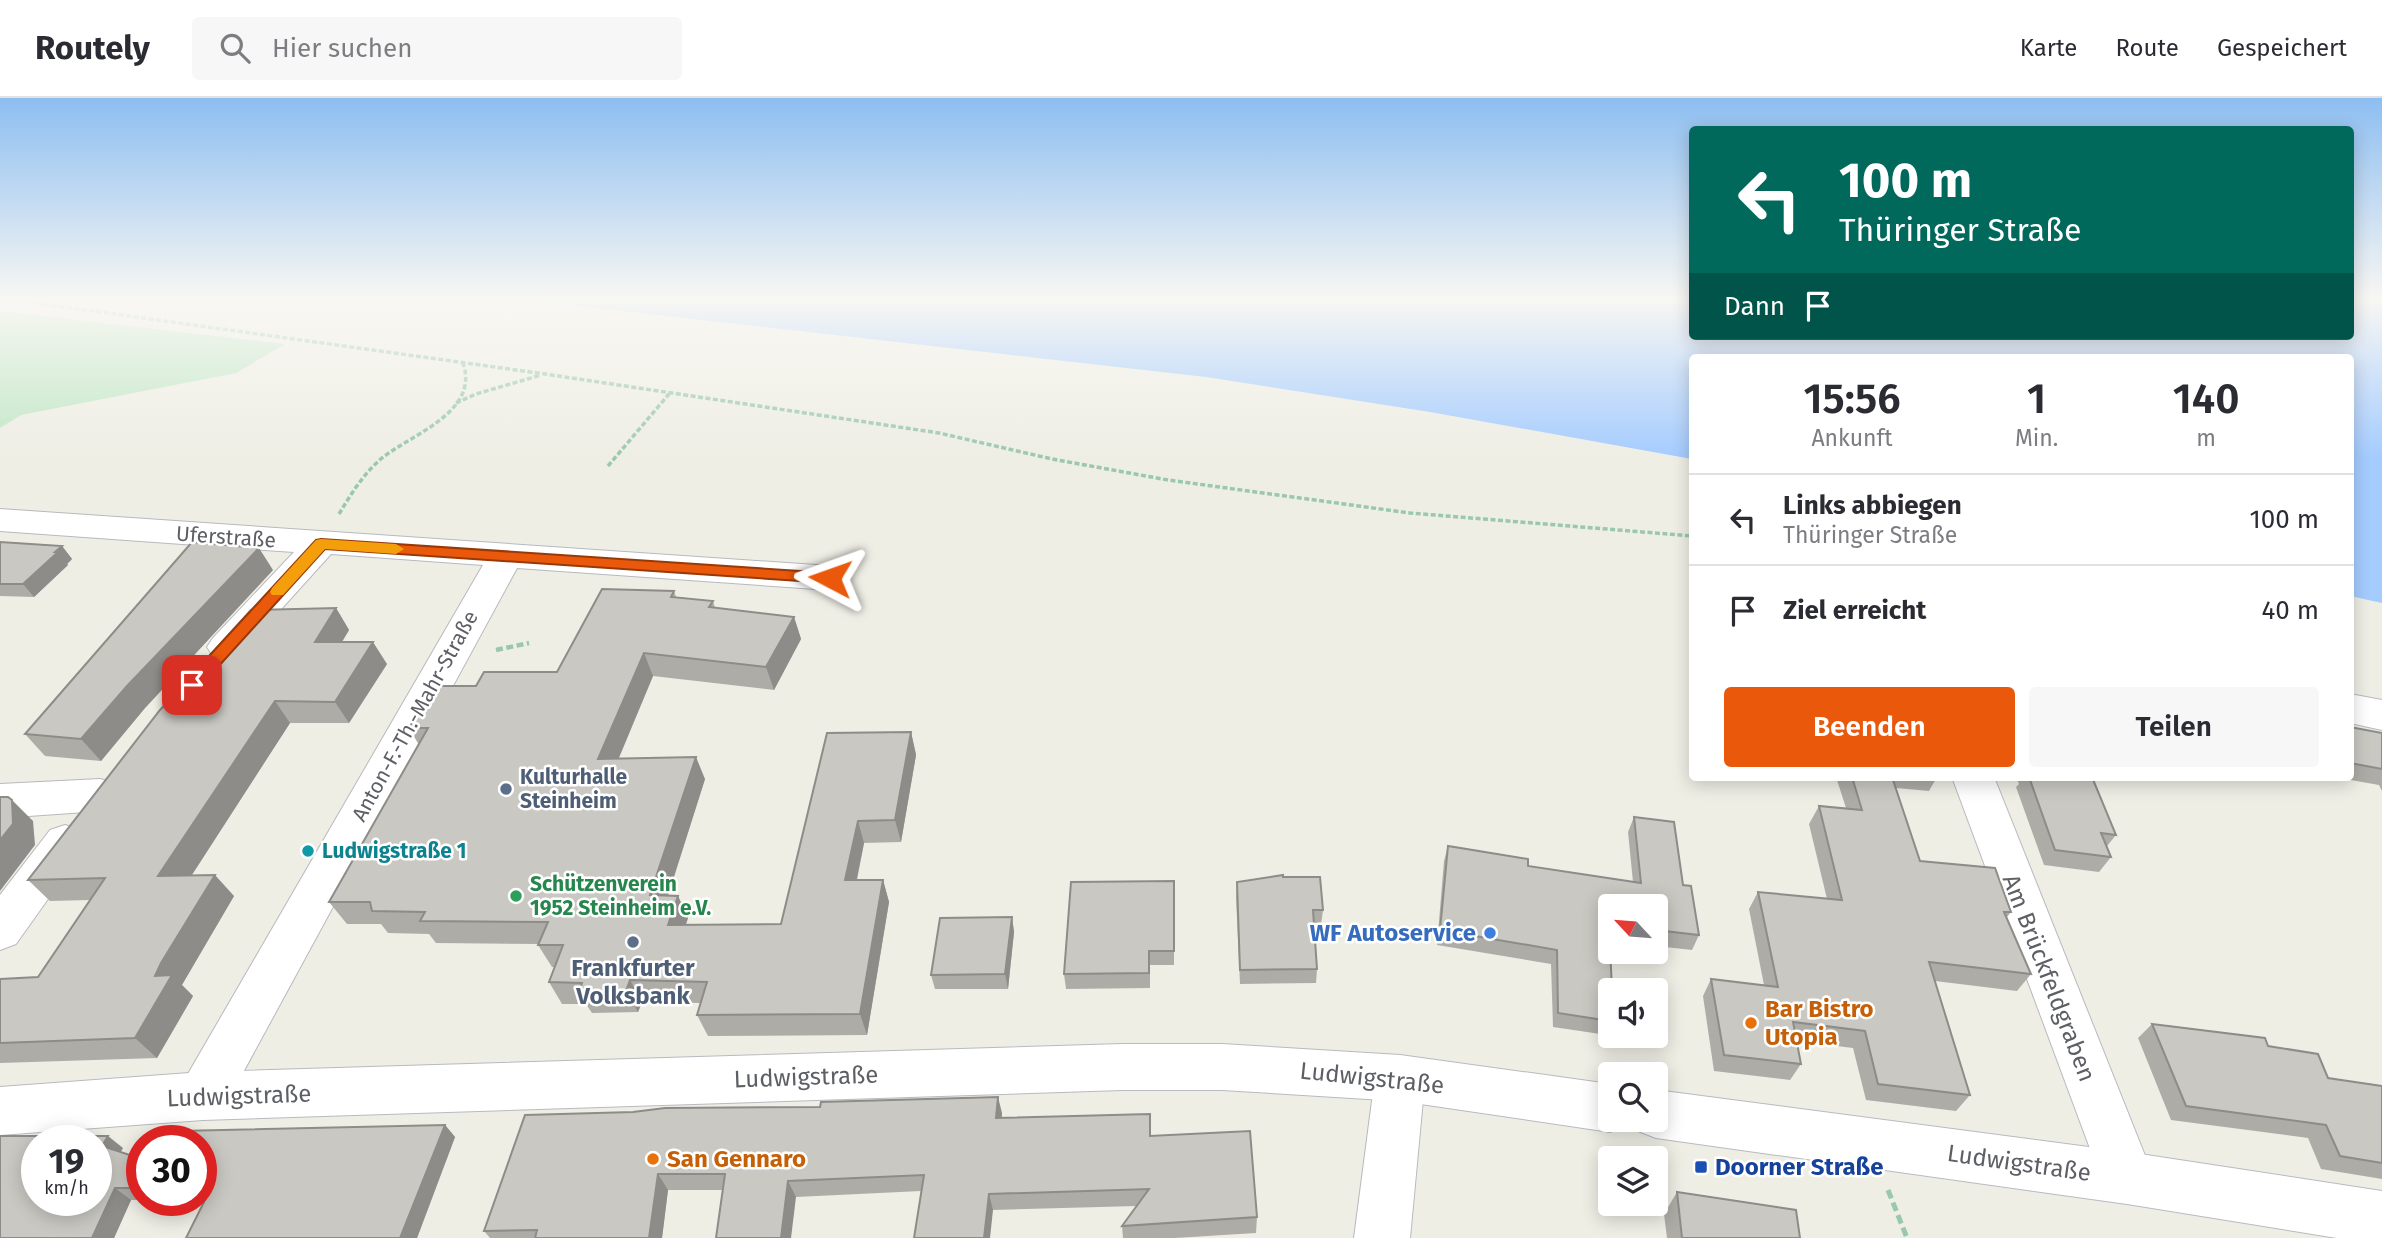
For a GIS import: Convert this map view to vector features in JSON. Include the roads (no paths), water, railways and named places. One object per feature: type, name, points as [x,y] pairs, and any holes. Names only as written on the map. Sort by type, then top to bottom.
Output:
[{"type":"street","name":"Uferstraße","points":[[0,520],[329,531],[506,556],[830,578]]},
{"type":"street","points":[[198,678],[329,531]]},
{"type":"street","name":"Anton-F.-Th.-Mahr-Straße","points":[[203,1096],[506,556]]},
{"type":"street","points":[[2354,709],[2382,715]]},
{"type":"street","points":[[0,930],[126,763]]},
{"type":"street","name":"Am Brückfeldgraben","points":[[1975,781],[2127,1178]]},
{"type":"street","points":[[0,801],[100,795]]},
{"type":"street","name":"Ludwigstraße","points":[[0,1111],[203,1096],[1122,1067],[1222,1067],[1400,1078],[1598,1106]]},
{"type":"street","points":[[1382,1238],[1400,1078]]},
{"type":"street","name":"Ludwigstraße","points":[[1668,1116],[2127,1178],[2382,1218]]},
{"type":"water","points":[[978,351],[2382,351],[2382,603],[2354,597],[2354,354],[1689,354],[1689,458],[1430,412],[1206,377]]},
{"type":"place","name":"Kulturhalle Steinheim","points":[[506,789]]},
{"type":"place","name":"Ludwigstraße 1","points":[[308,851]]},
{"type":"place","name":"Schützenverein 1952 Steinheim e.V.","points":[[516,896]]},
{"type":"place","name":"WF Autoservice","points":[[1490,933]]},
{"type":"place","name":"Frankfurter Volksbank","points":[[633,942]]},
{"type":"place","name":"Bar Bistro Utopia","points":[[1751,1023]]},
{"type":"place","name":"San Gennaro","points":[[653,1159]]},
{"type":"place","name":"Doorner Straße","points":[[1701,1167]]}]
